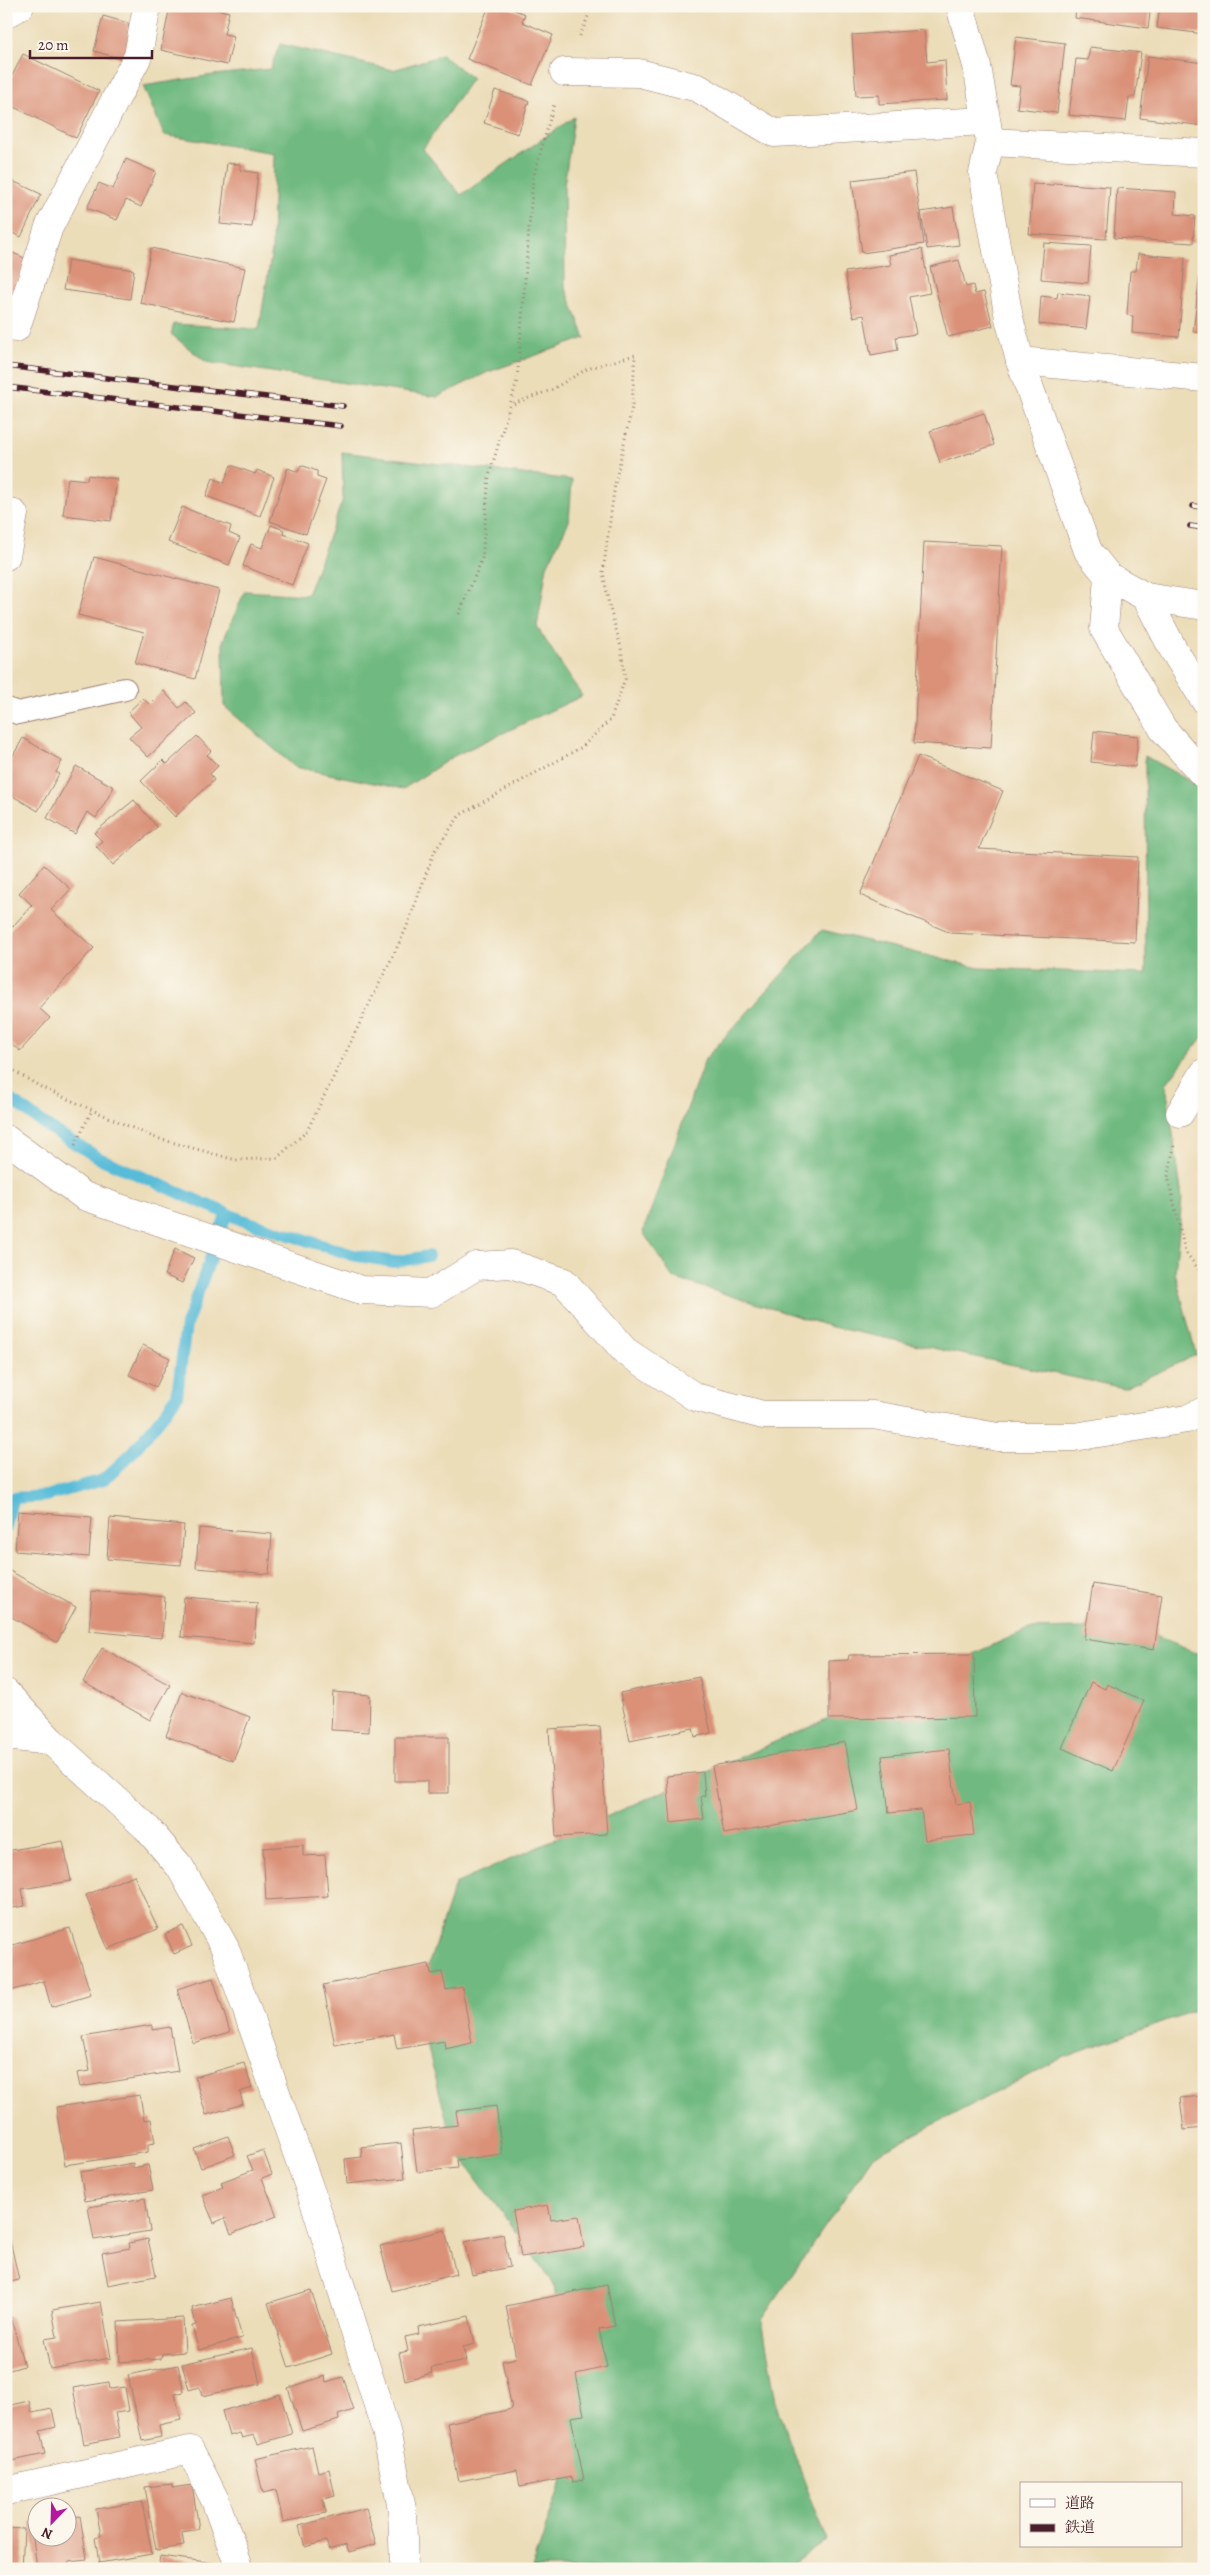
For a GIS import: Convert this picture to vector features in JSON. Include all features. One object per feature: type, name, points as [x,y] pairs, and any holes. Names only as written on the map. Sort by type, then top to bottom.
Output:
[{"type":"street","points":[[6,14],[20,6]]},
{"type":"street","points":[[6,326],[16,328],[49,227],[138,56],[147,6]]},
{"type":"street","points":[[960,6],[977,66],[987,131],[983,173],[1009,318],[1020,361],[1088,551],[1108,576],[1146,597],[1204,606]]},
{"type":"street","points":[[564,72],[639,73],[698,88],[774,133],[987,131],[1204,153]]},
{"type":"street","points":[[1020,361],[1204,378]]},
{"type":"street","points":[[6,513],[14,514],[6,556]]},
{"type":"street","points":[[1108,576],[1104,629],[1162,729],[1204,775]]},
{"type":"street","points":[[1146,597],[1173,649],[1204,699]]},
{"type":"street","points":[[1180,1113],[1204,1074]]},
{"type":"street","points":[[6,1139],[84,1196],[361,1290],[432,1293],[476,1266],[511,1264],[564,1282],[625,1351],[695,1397],[763,1415],[873,1415],[998,1437],[1074,1437],[1187,1419],[1204,1410]]},
{"type":"street","points":[[6,1693],[51,1741],[146,1827],[180,1867],[225,1948],[315,2204],[386,2431],[402,2509],[404,2569]]},
{"type":"street","points":[[6,1736],[51,1741]]},
{"type":"street","points":[[6,2492],[190,2450],[215,2500],[240,2569]]},
{"type":"lane","points":[[6,709],[18,713],[125,689]]},
{"type":"path","points":[[459,614],[482,559],[489,476],[517,381],[533,178],[564,72],[589,14],[588,6]]},
{"type":"path","points":[[6,1066],[40,1087],[154,1137],[236,1160],[276,1158],[307,1131],[406,929],[434,852],[460,815],[582,747],[612,719],[625,679],[621,647],[608,605],[603,572],[615,484],[632,407],[635,355],[587,368],[552,390],[510,404]]},
{"type":"path","points":[[1180,1113],[1168,1177],[1185,1251],[1204,1277]]},
{"type":"green space","points":[[280,44],[393,70],[442,55],[472,78],[423,149],[461,195],[574,117],[564,186],[565,286],[585,338],[488,372],[437,397],[206,362],[171,334],[174,324],[259,329],[272,250],[274,153],[164,135],[143,86],[213,75],[270,69]]},
{"type":"green space","points":[[342,452],[572,480],[569,521],[547,566],[537,627],[582,696],[454,756],[403,789],[295,767],[224,706],[223,641],[245,591],[307,595],[343,499]]},
{"type":"green space","points":[[1145,756],[1204,789],[1204,1035],[1166,1084],[1182,1198],[1175,1272],[1196,1355],[1124,1388],[832,1327],[673,1278],[643,1232],[705,1059],[822,930],[979,968],[1146,974]]},
{"type":"green space","points":[[1132,1627],[1204,1656],[1204,2007],[1060,2059],[873,2156],[762,2319],[777,2408],[827,2540],[785,2569],[532,2569],[574,2444],[554,2284],[454,2148],[416,2003],[455,1884],[1029,1629]]},
{"type":"building","points":[[170,6],[201,6],[229,12],[224,34],[234,36],[227,65],[161,50]]},
{"type":"building","points":[[489,6],[505,6],[525,14],[522,22],[553,35],[532,85],[467,59]]},
{"type":"building","points":[[1076,6],[1151,6],[1148,28],[1075,18]]},
{"type":"building","points":[[1160,6],[1204,6],[1204,34],[1157,28]]},
{"type":"building","points":[[103,16],[128,23],[131,48],[128,61],[94,51]]},
{"type":"building","points":[[924,30],[927,62],[945,60],[947,100],[879,104],[879,95],[856,96],[852,35]]},
{"type":"building","points":[[1016,37],[1065,43],[1057,113],[1017,108],[1020,86],[1010,85]]},
{"type":"building","points":[[1090,47],[1141,53],[1135,97],[1129,97],[1126,121],[1069,115],[1076,59],[1088,60]]},
{"type":"building","points":[[23,54],[99,91],[76,138],[6,103],[6,88]]},
{"type":"building","points":[[1148,56],[1204,63],[1204,126],[1140,118]]},
{"type":"building","points":[[495,90],[529,101],[518,134],[484,123]]},
{"type":"building","points":[[126,159],[156,172],[141,207],[126,200],[117,220],[87,208],[99,183],[113,189]]},
{"type":"building","points":[[227,163],[240,164],[240,170],[258,173],[252,227],[220,224]]},
{"type":"building","points":[[914,172],[924,244],[862,253],[852,180]]},
{"type":"building","points":[[6,178],[41,194],[21,237],[6,230]]},
{"type":"building","points":[[1054,183],[1110,187],[1106,239],[1029,234],[1033,184],[1053,185]]},
{"type":"building","points":[[1117,188],[1176,192],[1175,214],[1195,216],[1193,243],[1114,238]]},
{"type":"building","points":[[953,207],[959,245],[927,249],[921,212]]},
{"type":"building","points":[[1044,243],[1091,246],[1088,283],[1041,279]]},
{"type":"building","points":[[151,248],[245,268],[234,322],[140,303]]},
{"type":"building","points":[[922,249],[930,293],[909,297],[916,334],[896,337],[898,350],[871,355],[864,315],[853,317],[845,272],[891,265],[889,255]]},
{"type":"building","points":[[6,250],[27,259],[8,306],[6,306]]},
{"type":"building","points":[[1138,254],[1185,258],[1179,337],[1132,333],[1133,316],[1127,315],[1130,271],[1136,271]]},
{"type":"building","points":[[68,260],[134,270],[130,299],[63,290]]},
{"type":"building","points":[[959,260],[966,287],[973,285],[975,294],[984,292],[993,326],[948,337],[930,267]]},
{"type":"building","points":[[1200,273],[1204,273],[1204,333],[1193,332]]},
{"type":"building","points":[[1058,292],[1090,296],[1086,329],[1039,324],[1041,296],[1057,298]]},
{"type":"building","points":[[984,413],[994,445],[940,463],[930,431]]},
{"type":"building","points":[[231,465],[255,474],[257,470],[274,477],[260,516],[206,496],[213,478],[224,483]]},
{"type":"building","points":[[301,465],[317,471],[317,477],[326,480],[306,534],[270,521],[288,468],[298,472]]},
{"type":"building","points":[[88,475],[117,479],[111,521],[63,515],[68,478],[87,480]]},
{"type":"building","points":[[182,507],[231,526],[229,533],[240,538],[229,565],[168,542]]},
{"type":"building","points":[[271,525],[284,530],[283,534],[308,543],[292,585],[243,566],[251,544],[262,548]]},
{"type":"building","points":[[924,542],[1002,546],[991,748],[914,743]]},
{"type":"building","points":[[94,557],[219,590],[195,679],[135,663],[144,632],[78,615]]},
{"type":"building","points":[[163,690],[179,708],[186,702],[196,713],[148,757],[129,737],[141,727],[128,712],[143,698],[149,704]]},
{"type":"building","points":[[1094,731],[1138,736],[1135,767],[1091,762]]},
{"type":"building","points":[[197,736],[211,751],[207,755],[218,766],[210,774],[214,780],[175,817],[141,781],[163,760],[167,764]]},
{"type":"building","points":[[23,738],[62,761],[56,772],[59,774],[38,811],[6,792],[6,768]]},
{"type":"building","points":[[918,756],[1003,791],[979,849],[1138,857],[1135,942],[951,933],[860,895]]},
{"type":"building","points":[[76,766],[114,787],[96,818],[87,812],[75,834],[47,818]]},
{"type":"building","points":[[134,800],[157,827],[113,865],[96,846],[102,841],[94,833]]},
{"type":"building","points":[[44,865],[71,889],[51,910],[94,948],[39,1008],[50,1018],[20,1051],[6,1039],[6,934],[32,905],[19,893]]},
{"type":"building","points":[[175,1249],[194,1258],[182,1283],[164,1275]]},
{"type":"building","points":[[143,1345],[170,1358],[156,1387],[129,1375]]},
{"type":"building","points":[[18,1511],[92,1517],[89,1557],[15,1551]]},
{"type":"building","points":[[110,1518],[184,1525],[181,1565],[107,1559]]},
{"type":"building","points":[[199,1528],[272,1534],[269,1574],[196,1568]]},
{"type":"building","points":[[8,1570],[76,1607],[57,1642],[6,1614]]},
{"type":"building","points":[[1093,1584],[1162,1595],[1154,1650],[1084,1639]]},
{"type":"building","points":[[92,1591],[165,1597],[162,1638],[89,1631]]},
{"type":"building","points":[[184,1597],[257,1603],[254,1643],[181,1637]]},
{"type":"building","points":[[102,1648],[170,1685],[150,1720],[83,1682]]},
{"type":"building","points":[[974,1654],[975,1717],[829,1719],[829,1661],[848,1660],[849,1655]]},
{"type":"building","points":[[699,1677],[711,1733],[695,1737],[693,1728],[630,1741],[620,1693]]},
{"type":"building","points":[[1091,1682],[1105,1689],[1107,1684],[1144,1701],[1113,1771],[1062,1748]]},
{"type":"building","points":[[182,1692],[250,1717],[233,1761],[166,1736]]},
{"type":"building","points":[[333,1692],[370,1695],[369,1732],[331,1730]]},
{"type":"building","points":[[600,1726],[607,1834],[556,1837],[549,1729]]},
{"type":"building","points":[[395,1737],[449,1737],[449,1793],[427,1793],[427,1781],[395,1781]]},
{"type":"building","points":[[845,1742],[858,1810],[724,1834],[712,1766]]},
{"type":"building","points":[[949,1749],[956,1804],[970,1802],[974,1835],[925,1840],[921,1810],[889,1813],[882,1756]]},
{"type":"building","points":[[703,1772],[705,1796],[701,1796],[704,1819],[671,1823],[667,1776]]},
{"type":"building","points":[[63,1841],[71,1881],[22,1889],[25,1906],[6,1909],[6,1851]]},
{"type":"building","points":[[303,1845],[303,1856],[325,1855],[328,1896],[266,1900],[263,1848]]},
{"type":"building","points":[[134,1875],[158,1929],[108,1949],[86,1895]]},
{"type":"building","points":[[183,1926],[192,1946],[174,1954],[165,1934]]},
{"type":"building","points":[[70,1928],[91,1995],[51,2007],[44,1981],[7,1992],[6,1947]]},
{"type":"building","points":[[429,1964],[431,1974],[442,1972],[446,1990],[462,1987],[472,2043],[445,2049],[444,2041],[397,2049],[394,2034],[335,2045],[323,1985]]},
{"type":"building","points":[[213,1978],[230,2032],[193,2043],[177,1989]]},
{"type":"building","points":[[152,2025],[152,2030],[170,2027],[178,2071],[80,2087],[77,2073],[90,2071],[83,2037]]},
{"type":"building","points":[[244,2063],[252,2088],[240,2092],[243,2104],[206,2115],[195,2077]]},
{"type":"building","points":[[140,2095],[144,2120],[151,2119],[155,2143],[148,2144],[148,2152],[65,2165],[56,2107]]},
{"type":"building","points":[[1204,2096],[1204,2128],[1184,2130],[1180,2098]]},
{"type":"building","points":[[496,2106],[502,2154],[457,2160],[458,2168],[417,2172],[412,2130],[458,2125],[456,2111]]},
{"type":"building","points":[[228,2136],[235,2155],[201,2168],[194,2149]]},
{"type":"building","points":[[401,2143],[405,2178],[347,2184],[345,2159],[362,2157],[361,2147]]},
{"type":"building","points":[[263,2150],[272,2174],[262,2178],[277,2216],[231,2234],[225,2218],[214,2223],[202,2195],[223,2187],[221,2182],[253,2170],[247,2156]]},
{"type":"building","points":[[133,2163],[133,2168],[148,2165],[153,2190],[85,2201],[80,2172]]},
{"type":"building","points":[[145,2198],[150,2231],[94,2240],[88,2207]]},
{"type":"building","points":[[548,2205],[551,2220],[579,2216],[584,2247],[521,2257],[513,2211]]},
{"type":"building","points":[[445,2230],[456,2274],[392,2291],[380,2246]]},
{"type":"building","points":[[503,2234],[510,2267],[472,2275],[464,2242]]},
{"type":"building","points":[[6,2236],[9,2236],[19,2280],[6,2283]]},
{"type":"building","points":[[148,2239],[156,2276],[108,2285],[102,2253],[130,2248],[129,2243]]},
{"type":"building","points":[[607,2285],[615,2326],[599,2329],[607,2367],[576,2374],[584,2415],[571,2417],[584,2480],[573,2482],[572,2477],[520,2487],[517,2470],[459,2481],[447,2423],[512,2409],[502,2361],[516,2358],[506,2306]]},
{"type":"building","points":[[311,2290],[332,2354],[289,2368],[268,2303]]},
{"type":"building","points":[[231,2298],[242,2338],[199,2350],[192,2326],[196,2325],[192,2308]]},
{"type":"building","points":[[101,2302],[111,2358],[50,2369],[44,2339],[57,2337],[52,2310]]},
{"type":"building","points":[[469,2316],[475,2344],[463,2347],[466,2361],[431,2368],[432,2373],[405,2380],[399,2353],[408,2351],[405,2337],[419,2334],[418,2327]]},
{"type":"building","points":[[11,2317],[24,2366],[6,2371],[6,2318]]},
{"type":"building","points":[[183,2318],[185,2352],[162,2354],[161,2359],[120,2362],[118,2322]]},
{"type":"building","points":[[252,2348],[260,2384],[202,2396],[199,2387],[189,2390],[182,2364]]},
{"type":"building","points":[[178,2365],[184,2392],[175,2394],[181,2420],[159,2425],[161,2437],[142,2441],[128,2375]]},
{"type":"building","points":[[325,2376],[326,2382],[343,2377],[354,2410],[338,2415],[339,2420],[302,2431],[288,2388]]},
{"type":"building","points":[[109,2382],[110,2389],[125,2387],[129,2411],[115,2413],[120,2437],[84,2444],[73,2388]]},
{"type":"building","points":[[280,2394],[292,2434],[258,2444],[254,2435],[242,2438],[240,2433],[229,2436],[222,2411]]},
{"type":"building","points":[[29,2401],[32,2413],[52,2409],[56,2427],[40,2431],[45,2454],[12,2461],[6,2433],[6,2406]]},
{"type":"building","points":[[312,2446],[318,2472],[329,2469],[335,2496],[323,2499],[326,2513],[283,2522],[276,2490],[263,2493],[255,2459]]},
{"type":"building","points":[[172,2484],[172,2488],[192,2485],[199,2529],[182,2532],[184,2546],[156,2550],[145,2487]]},
{"type":"building","points":[[142,2502],[152,2554],[99,2563],[95,2537],[101,2536],[96,2509]]},
{"type":"building","points":[[366,2508],[376,2544],[349,2552],[346,2544],[329,2549],[326,2541],[305,2547],[299,2526]]},
{"type":"building","points":[[78,2516],[80,2516],[87,2559],[69,2561],[70,2569],[37,2569],[34,2548],[78,2548]]},
{"type":"building","points":[[6,2528],[24,2529],[22,2569],[6,2569]]},
{"type":"building","points":[[160,2556],[215,2563],[215,2569],[158,2569]]},
{"type":"waterway","points":[[6,1096],[48,1127],[99,1158],[242,1220],[353,1255],[394,1262],[428,1256]]},
{"type":"waterway","points":[[6,1528],[12,1498],[46,1496],[103,1480],[132,1453],[177,1396],[186,1325],[227,1213]]},
{"type":"railway","points":[[6,366],[343,406]]},
{"type":"railway","points":[[6,387],[341,426]]},
{"type":"railway","points":[[1193,506],[1204,507]]},
{"type":"railway","points":[[1190,526],[1204,528]]}]
